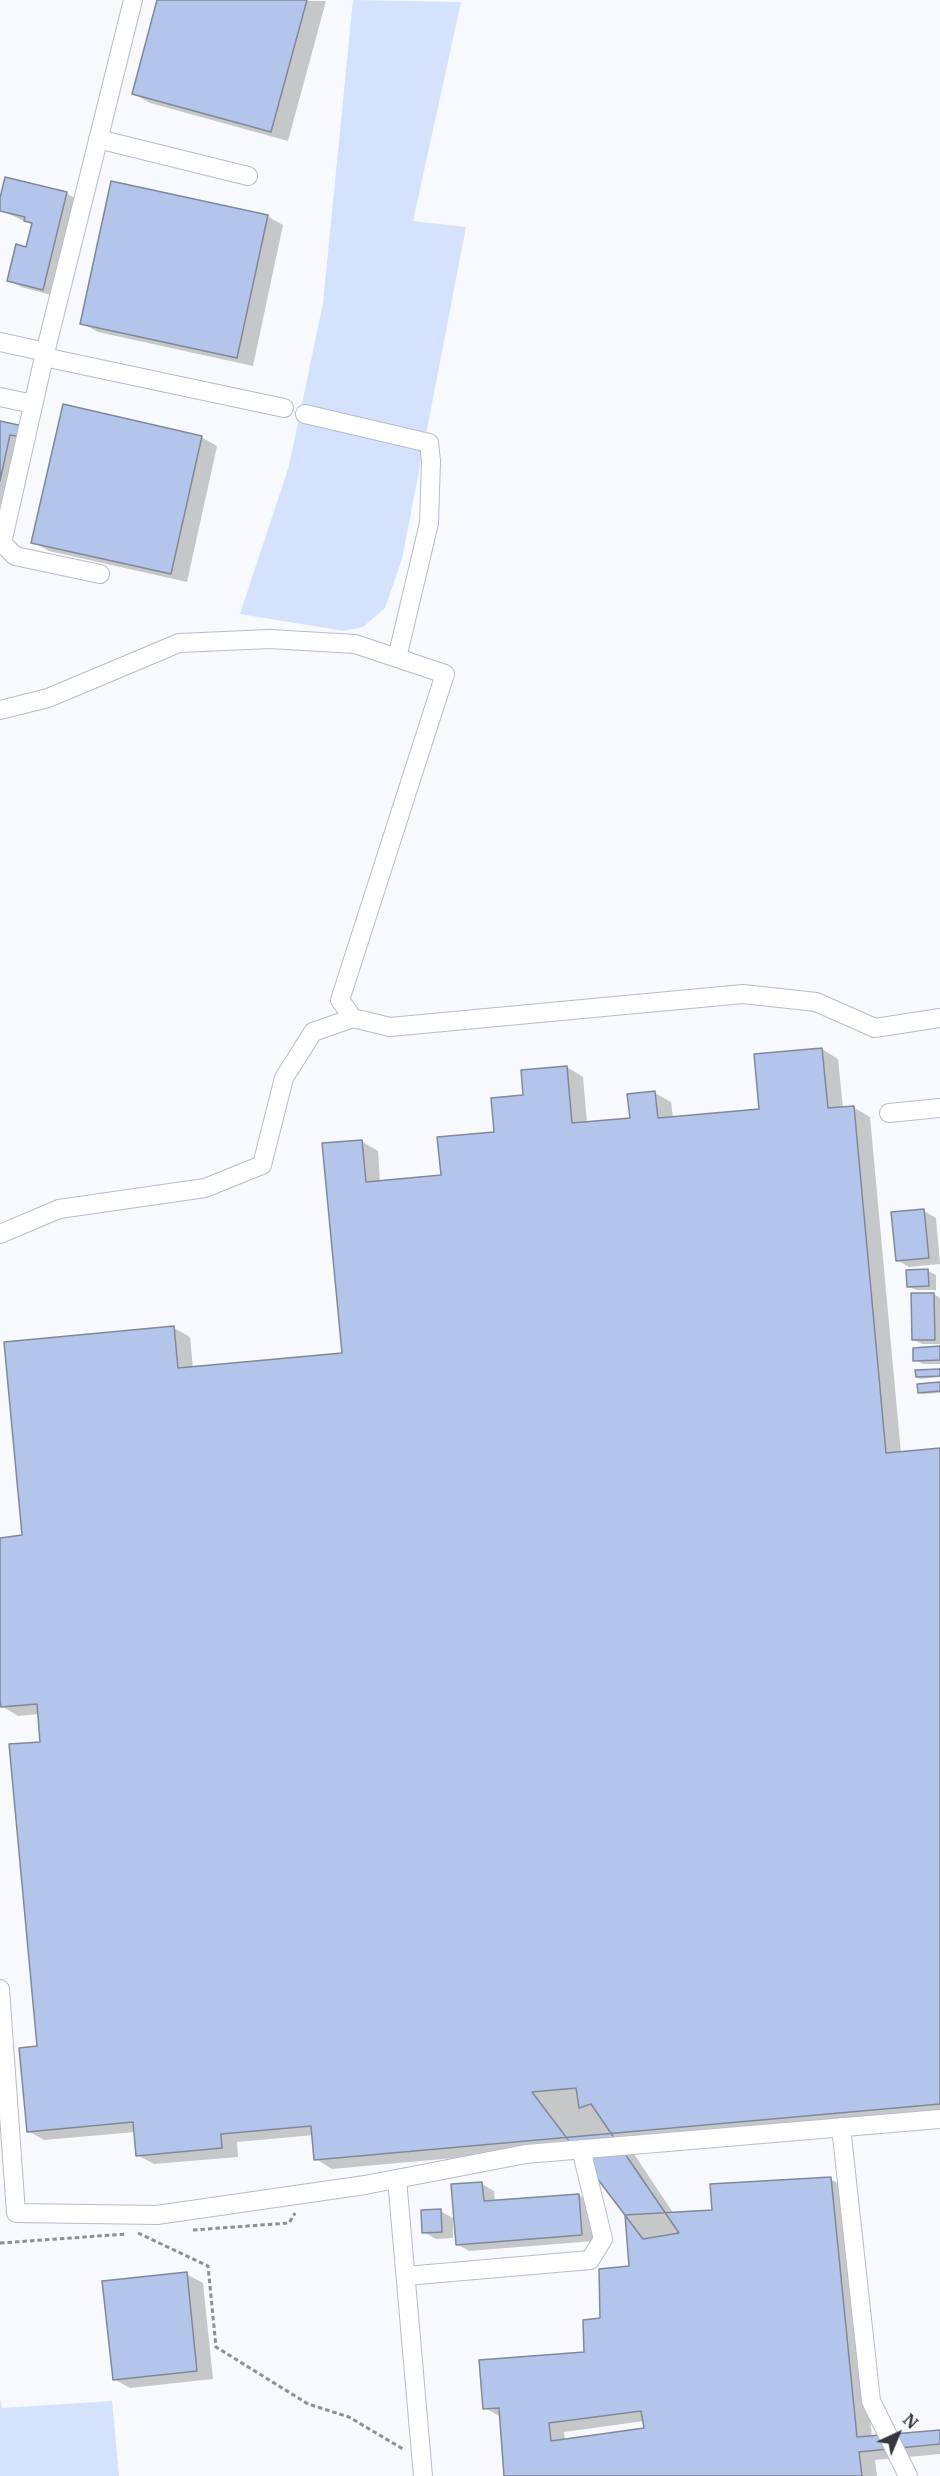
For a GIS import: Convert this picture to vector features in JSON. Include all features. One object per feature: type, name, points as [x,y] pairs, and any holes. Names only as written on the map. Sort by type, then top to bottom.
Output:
[{"type":"lane","points":[[99,574],[15,556],[2,543],[45,354],[133,0]]},
{"type":"lane","points":[[98,139],[248,176]]},
{"type":"lane","points":[[0,342],[284,408]]},
{"type":"lane","points":[[0,397],[33,404]]},
{"type":"lane","points":[[305,414],[429,443],[431,461],[429,523],[397,658]]},
{"type":"lane","points":[[0,710],[48,698],[179,643],[270,639],[355,644],[445,674],[340,1000],[353,1018]]},
{"type":"lane","points":[[0,1234],[59,1209],[204,1188],[262,1165],[284,1078],[313,1032],[353,1018],[390,1027],[743,994],[816,1002],[874,1028],[940,1018]]},
{"type":"lane","points":[[889,1113],[940,1108]]},
{"type":"lane","points":[[0,1989],[16,2213],[157,2216],[397,2179],[526,2154],[940,2119]]},
{"type":"lane","points":[[841,2127],[871,2401],[908,2476]]},
{"type":"lane","points":[[406,2276],[590,2260],[603,2239],[581,2149]]},
{"type":"lane","points":[[397,2179],[423,2468]]},
{"type":"path","points":[[138,2233],[208,2266],[216,2348],[308,2404],[349,2417],[423,2468]]},
{"type":"shaded area","points":[[353,0],[461,2],[413,221],[466,227],[402,559],[385,608],[363,627],[344,631],[240,614],[289,466],[323,303]]},
{"type":"shaded area","points":[[0,2398],[2,2408],[112,2401],[119,2476],[0,2476]]},
{"type":"building","points":[[157,0],[307,0],[271,132],[132,94]]},
{"type":"building","points":[[5,177],[67,192],[43,290],[7,281],[16,244],[26,247],[32,223],[24,221],[25,217],[0,211],[0,198]]},
{"type":"building","points":[[111,181],[268,215],[237,358],[80,324]]},
{"type":"building","points":[[63,404],[202,436],[171,574],[31,543]]},
{"type":"building","points":[[0,421],[23,426],[21,437],[10,435],[0,481]]},
{"type":"building","points":[[822,1048],[828,1108],[854,1106],[886,1453],[940,1448],[940,2104],[314,2160],[311,2126],[221,2134],[222,2148],[136,2156],[133,2122],[27,2132],[19,2048],[37,2046],[9,1744],[40,1742],[37,1704],[1,1707],[0,1702],[0,1538],[22,1535],[4,1342],[174,1326],[178,1368],[342,1353],[322,1143],[362,1140],[366,1182],[441,1175],[437,1137],[494,1132],[491,1098],[523,1095],[521,1070],[567,1066],[572,1123],[630,1118],[627,1094],[655,1091],[658,1118],[759,1109],[754,1054]]},
{"type":"building","points":[[924,1209],[929,1258],[896,1261],[891,1212]]},
{"type":"building","points":[[928,1269],[929,1286],[907,1287],[906,1270]]},
{"type":"building","points":[[911,1293],[934,1293],[935,1340],[912,1340]]},
{"type":"building","points":[[940,1346],[940,1360],[913,1361],[913,1348]]},
{"type":"building","points":[[940,1369],[940,1376],[916,1377],[915,1370]]},
{"type":"building","points":[[940,1382],[940,1391],[918,1393],[917,1384]]},
{"type":"building","points":[[576,2088],[579,2108],[591,2104],[679,2233],[643,2239],[532,2092]]},
{"type":"building","points":[[831,2177],[857,2437],[940,2430],[940,2444],[859,2452],[862,2476],[504,2476],[499,2408],[483,2409],[479,2360],[584,2352],[583,2320],[600,2318],[599,2269],[629,2266],[625,2215],[712,2210],[710,2184]],"holes":[[[641,2411],[644,2428],[551,2441],[549,2423]]]},
{"type":"building","points":[[482,2182],[484,2201],[579,2194],[582,2235],[456,2245],[451,2184]]},
{"type":"building","points":[[441,2209],[442,2232],[422,2233],[421,2210]]},
{"type":"building","points":[[187,2272],[197,2371],[113,2380],[102,2281]]}]
